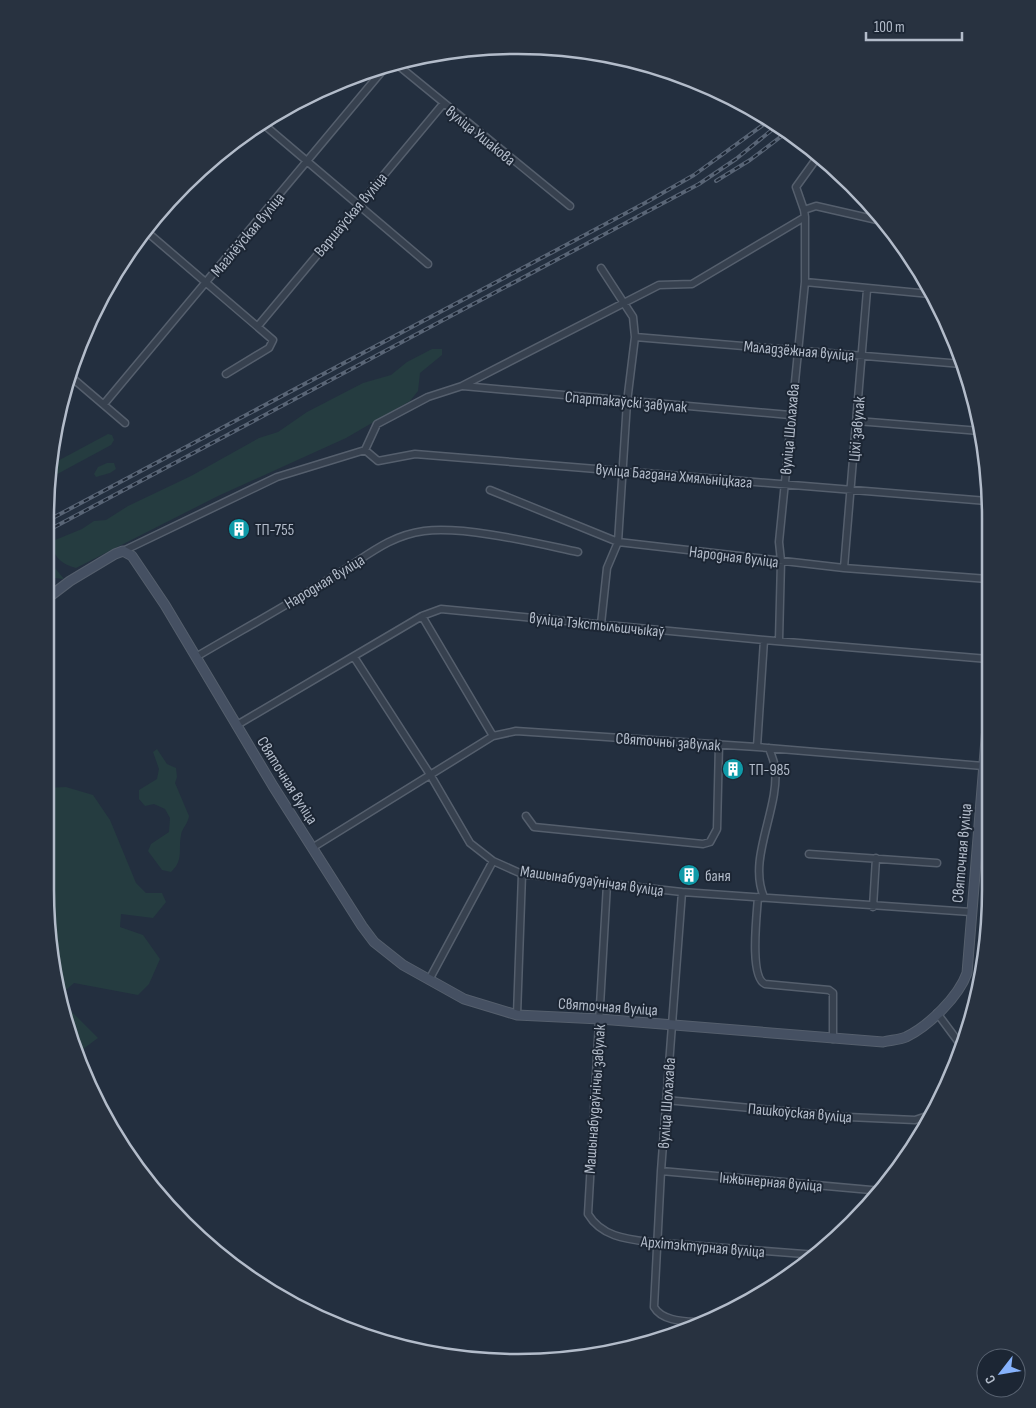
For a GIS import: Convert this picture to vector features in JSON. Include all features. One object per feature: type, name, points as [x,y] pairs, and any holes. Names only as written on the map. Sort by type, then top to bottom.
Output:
[{"type":"street","name":"вуліца Ушакова","points":[[402,69],[570,206]]},
{"type":"street","name":"Магілёўская вуліца","points":[[104,404],[379,75]]},
{"type":"street","name":"Варшаўская вуліца","points":[[258,326],[358,204],[444,104]]},
{"type":"street","points":[[267,127],[428,264]]},
{"type":"street","name":"вуліца Шолахава","points":[[779,640],[781,561],[779,542],[796,350],[805,282],[805,214],[796,187],[815,162]]},
{"type":"street","points":[[54,594],[96,564],[277,477],[365,450],[377,424],[428,397],[462,386],[659,285],[692,284],[816,206],[873,219]]},
{"type":"street","points":[[150,235],[274,340],[269,348],[226,374]]},
{"type":"street","points":[[601,268],[633,317],[635,336],[627,402],[618,542],[607,568],[601,624]]},
{"type":"street","points":[[805,282],[867,290],[924,294]]},
{"type":"street","name":"Ціхі завулак","points":[[844,568],[867,290]]},
{"type":"street","name":"Маладзёжная вуліца","points":[[635,336],[956,364]]},
{"type":"street","points":[[75,380],[125,424]]},
{"type":"street","name":"Спартакаўскі завулак","points":[[462,386],[790,415]]},
{"type":"street","points":[[857,421],[974,430]]},
{"type":"street","name":"вуліца Багдана Хмяльніцкага","points":[[365,450],[378,461],[415,454],[981,500]]},
{"type":"street","name":"Народная вуліца","points":[[490,490],[618,542],[844,568],[982,579]]},
{"type":"street","name":"Народная вуліца","points":[[196,657],[335,576],[388,541],[411,534],[438,530],[467,533],[520,540],[578,552]]},
{"type":"street","name":"Святочная вуліца","points":[[123,551],[132,556],[157,594],[312,848],[374,942],[388,955],[464,999],[517,1015],[600,1019],[883,1042],[896,1040],[916,1031],[958,993],[965,978],[982,779]]},
{"type":"street","name":"вуліца Тэкстыльшчыкаў","points":[[237,725],[422,616],[441,609],[982,658]]},
{"type":"street","points":[[422,616],[493,736]]},
{"type":"street","points":[[757,747],[764,640]]},
{"type":"street","name":"Машынабудаўнічая вуліца","points":[[354,657],[430,776],[470,844],[493,861],[522,874],[682,892],[873,907],[971,912]]},
{"type":"street","name":"Святочны завулак","points":[[312,848],[493,736],[516,730],[719,744],[982,766]]},
{"type":"street","points":[[526,816],[534,827],[703,844],[710,842],[718,829],[719,744]]},
{"type":"street","points":[[769,748],[775,766],[775,786],[758,871],[761,897],[755,961],[757,976],[765,984],[829,990],[833,992],[833,1039]]},
{"type":"street","points":[[978,831],[982,831]]},
{"type":"street","points":[[809,854],[937,863]]},
{"type":"street","points":[[873,907],[876,858]]},
{"type":"street","points":[[429,980],[493,861]]},
{"type":"street","points":[[517,1015],[522,874]]},
{"type":"street","name":"Машынабудаўнічы завулак","points":[[593,1223],[588,1214],[587,1206],[607,884]]},
{"type":"street","name":"вуліца Шолахава","points":[[682,892],[661,1170],[654,1307],[657,1314],[664,1317],[691,1321]]},
{"type":"street","points":[[937,1013],[957,1041]]},
{"type":"street","name":"Пашкоўская вуліца","points":[[666,1100],[867,1118],[914,1120],[922,1118]]},
{"type":"street","name":"Інжынерная вуліца","points":[[661,1170],[873,1189]]},
{"type":"street","name":"Архітэктурная вуліца","points":[[593,1223],[604,1231],[624,1238],[658,1243],[806,1254]]},
{"type":"green space","points":[[432,349],[442,349],[442,355],[420,373],[418,391],[410,401],[346,438],[218,496],[76,568],[63,563],[55,554],[55,540],[82,529],[94,521],[106,520],[128,506],[191,476],[259,438],[278,432],[307,412],[363,383],[391,375],[407,362]]},
{"type":"green space","points":[[108,434],[112,435],[114,440],[111,445],[56,475],[58,461]]},
{"type":"green space","points":[[107,463],[114,463],[116,469],[96,477],[94,474],[98,467]]},
{"type":"green space","points":[[54,567],[64,579],[54,577]]},
{"type":"green space","points":[[157,749],[167,764],[176,768],[177,777],[175,783],[189,816],[181,835],[178,863],[171,872],[162,870],[148,851],[151,844],[169,832],[170,818],[165,809],[154,804],[145,806],[139,799],[139,790],[157,779],[159,769],[153,752]]},
{"type":"green space","points":[[66,787],[93,795],[110,820],[136,883],[146,893],[162,893],[166,902],[153,918],[121,914],[120,927],[143,935],[160,959],[149,984],[138,995],[74,983],[66,990],[66,995],[58,951],[55,920],[54,788]]},
{"type":"green space","points":[[70,1010],[98,1038],[82,1050]]},
{"type":"railway","points":[[54,517],[645,203],[694,175],[764,124]]},
{"type":"railway","points":[[54,527],[699,184],[736,159],[772,130]]},
{"type":"railway","points":[[716,181],[750,160],[782,136]]},
{"type":"place","name":"ТП-755","points":[[239,529]]},
{"type":"place","name":"ТП-985","points":[[733,769]]},
{"type":"place","name":"баня","points":[[689,875]]}]
